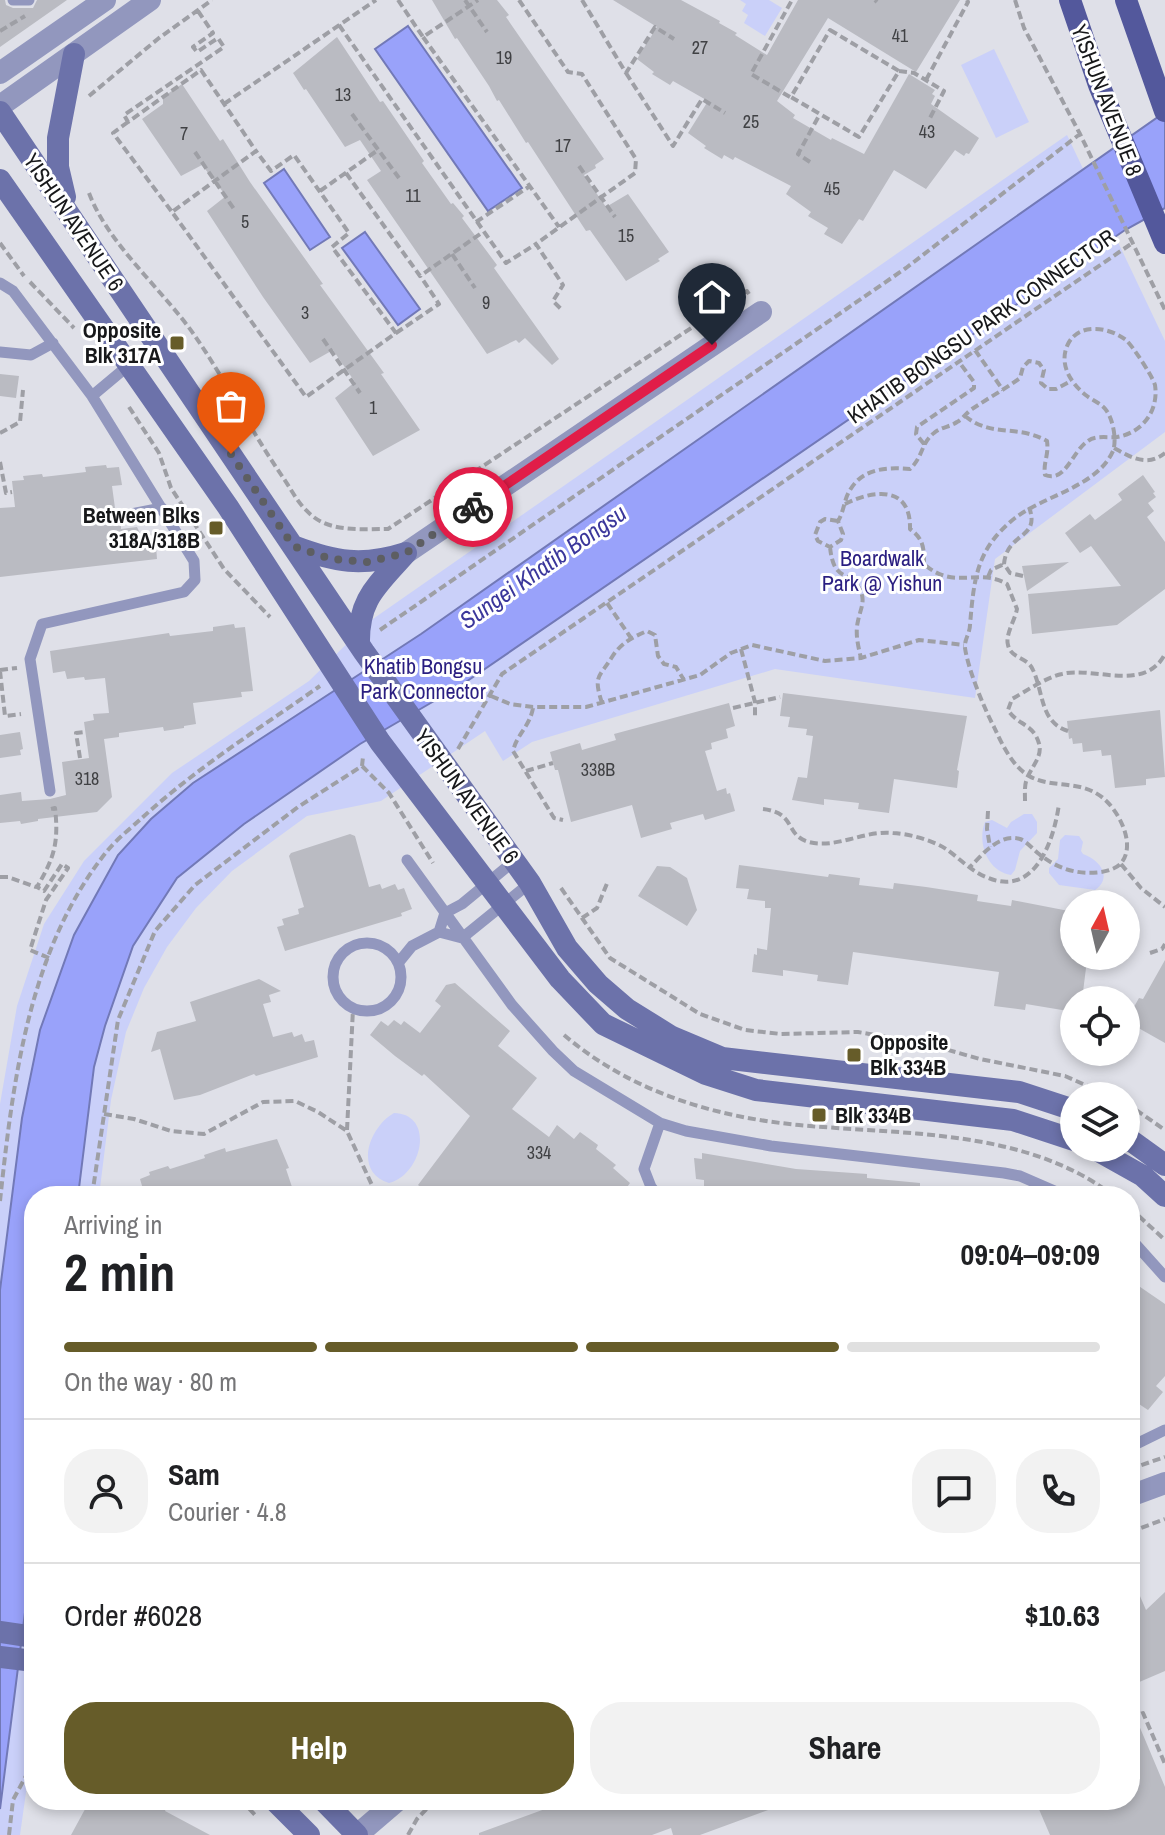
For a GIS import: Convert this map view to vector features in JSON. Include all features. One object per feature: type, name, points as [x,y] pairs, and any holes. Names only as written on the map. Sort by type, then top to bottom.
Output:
[{"type":"main road","name":"YISHUN AVENUE 8","points":[[1070,0],[1099,85],[1164,241]]},
{"type":"main road","points":[[1126,0],[1165,111]]},
{"type":"main road","points":[[68,210],[58,167],[58,138],[74,54]]},
{"type":"main road","name":"YISHUN AVENUE 6","points":[[0,112],[361,648],[530,883],[567,948],[598,984],[627,1009],[672,1037],[722,1058],[1019,1092],[1060,1105]]},
{"type":"main road","name":"YISHUN AVENUE 6","points":[[0,180],[228,507],[332,676],[560,979],[603,1024],[706,1074],[756,1090],[1013,1120],[1060,1135]]},
{"type":"main road","points":[[0,210],[40,240]]},
{"type":"main road","points":[[293,546],[331,559],[353,562],[386,559],[406,553]]},
{"type":"main road","points":[[361,648],[361,612],[368,597],[406,553]]},
{"type":"main road","points":[[1140,1147],[1165,1165]]},
{"type":"main road","points":[[1118,1162],[1143,1176],[1165,1196]]},
{"type":"main road","points":[[0,1632],[24,1636]]},
{"type":"main road","points":[[0,1657],[24,1660]]},
{"type":"main road","points":[[284,1810],[309,1835]]},
{"type":"main road","points":[[333,1810],[357,1835]]},
{"type":"street","points":[[0,73],[105,0]]},
{"type":"street","points":[[0,106],[150,0]]},
{"type":"street","points":[[406,553],[761,312]]},
{"type":"street","points":[[1140,1492],[1165,1483]]},
{"type":"street","points":[[357,1835],[386,1810]]},
{"type":"lane","points":[[13,0],[29,0]]},
{"type":"lane","points":[[0,283],[13,291],[92,396],[194,561],[195,580],[184,592],[42,624],[30,659],[50,791]]},
{"type":"lane","points":[[0,352],[31,355],[53,343]]},
{"type":"lane","points":[[92,396],[129,365]]},
{"type":"lane","points":[[110,518],[162,508]]},
{"type":"lane","points":[[407,860],[512,1005],[574,1071],[660,1123],[686,1131],[771,1146],[1004,1173],[1043,1186]]},
{"type":"lane","points":[[439,932],[445,913],[462,904],[514,861]]},
{"type":"lane","points":[[462,938],[530,883]]},
{"type":"lane","points":[[386,949],[412,946],[439,932],[462,938]]},
{"type":"lane","points":[[370,943],[386,949],[399,962],[401,986],[396,997],[377,1011],[353,1009],[343,1002],[333,981],[333,969],[338,958],[358,945],[370,943]]},
{"type":"lane","points":[[399,962],[412,946]]},
{"type":"lane","points":[[577,998],[599,1008],[607,1002],[597,991],[598,984]]},
{"type":"lane","points":[[651,1186],[644,1169],[660,1123]]},
{"type":"lane","points":[[1140,1249],[1165,1277]]},
{"type":"lane","points":[[1140,1442],[1165,1430]]},
{"type":"path","points":[[87,97],[159,38],[212,0]]},
{"type":"path","points":[[224,104],[376,0]]},
{"type":"path","points":[[398,0],[559,227]]},
{"type":"path","points":[[465,0],[487,32]]},
{"type":"path","points":[[423,37],[478,0]]},
{"type":"path","points":[[339,25],[506,263],[635,173],[636,159],[582,74],[568,72],[519,0]]},
{"type":"path","points":[[582,0],[673,146],[702,99],[725,113]]},
{"type":"path","points":[[792,0],[751,74],[859,137],[899,71]]},
{"type":"path","points":[[926,80],[967,0]]},
{"type":"path","name":"KHATIB BONGSU PARK CONNECTOR","points":[[462,747],[502,674],[1131,244],[1080,134],[1024,28],[1015,0]]},
{"type":"path","points":[[128,122],[124,115],[224,47],[218,38],[197,52],[193,47],[213,33],[198,11]]},
{"type":"path","points":[[626,73],[655,27],[674,39]]},
{"type":"path","points":[[791,97],[830,30],[899,71],[914,73],[944,91],[930,118]]},
{"type":"path","points":[[346,173],[439,304],[396,333],[343,368],[306,397],[113,133],[201,70],[271,171],[294,155],[349,233],[332,247],[396,333]]},
{"type":"path","points":[[352,114],[399,178]]},
{"type":"path","points":[[810,162],[798,154],[820,114]]},
{"type":"path","points":[[380,630],[906,268],[1080,134]]},
{"type":"path","points":[[320,191],[378,150]]},
{"type":"path","points":[[172,212],[256,151]]},
{"type":"path","points":[[195,152],[234,209]]},
{"type":"path","points":[[579,166],[615,217]]},
{"type":"path","points":[[476,222],[530,186]]},
{"type":"path","points":[[88,191],[92,203],[119,244],[195,336],[254,435],[308,512],[326,525],[344,528],[388,529],[747,291]]},
{"type":"path","points":[[420,276],[483,232]]},
{"type":"path","points":[[0,243],[20,272],[75,330]]},
{"type":"path","points":[[536,244],[563,285],[553,301],[561,309]]},
{"type":"path","points":[[1131,244],[1165,310]]},
{"type":"path","points":[[452,254],[475,288]]},
{"type":"path","points":[[965,416],[979,427],[1033,434],[1047,441],[1049,455],[1044,467],[1045,475],[1053,478],[1060,476],[1080,446],[1092,438],[1115,437],[1132,434],[1147,421],[1155,402],[1155,382],[1127,341],[1104,329],[1083,329],[1068,343],[1064,364],[1071,381],[1107,410],[1115,437],[1114,448],[1105,464],[1075,486],[1029,507],[1002,528],[985,552],[974,579],[970,629],[964,645],[987,714],[1007,753],[1028,776],[1052,783],[1076,784],[1102,797],[1121,819],[1126,844],[1121,864],[1106,872],[1081,874],[1055,866],[1021,839],[1004,840],[990,847],[970,867]]},
{"type":"path","points":[[323,339],[360,393]]},
{"type":"path","points":[[975,350],[1003,390]]},
{"type":"path","points":[[830,547],[841,540],[843,534],[838,521],[850,490],[860,478],[889,467],[910,469],[919,461],[924,444],[942,427],[955,424],[972,409],[1020,378],[1023,367],[1029,361],[1039,363],[1044,370],[1041,383],[1048,389],[1056,389],[1071,381]]},
{"type":"path","points":[[924,444],[916,434],[917,427],[974,388],[974,382],[959,362]]},
{"type":"path","points":[[110,380],[159,453],[171,488],[224,569],[273,620]]},
{"type":"path","points":[[0,433],[20,422],[23,390]]},
{"type":"path","points":[[1114,448],[1136,460],[1150,462],[1165,453]]},
{"type":"path","points":[[0,462],[6,493],[12,492]]},
{"type":"path","points":[[845,504],[867,493],[889,495],[903,502],[910,512],[910,529],[919,535],[924,545],[924,564],[937,576],[988,577],[1007,584],[1017,609],[1007,637],[1008,648],[1033,669],[1048,717],[1055,726],[1068,731]]},
{"type":"path","points":[[988,577],[991,570],[1004,564],[1010,544],[1032,527],[1034,519],[1029,507]]},
{"type":"path","points":[[830,547],[818,541],[816,528],[825,519],[838,521]]},
{"type":"path","points":[[830,547],[832,564],[840,574],[855,582],[862,592],[863,607],[857,622],[856,641],[861,658]]},
{"type":"path","points":[[1004,564],[1010,573],[1023,576]]},
{"type":"path","points":[[607,603],[631,638]]},
{"type":"path","points":[[602,703],[597,687],[600,671],[617,649],[647,631],[655,635],[658,656],[664,664],[676,667],[684,680]]},
{"type":"path","points":[[491,696],[510,704],[533,707],[586,707],[700,675],[731,653],[752,645],[825,661],[861,658],[919,640],[964,645]]},
{"type":"path","points":[[741,649],[755,702],[755,716]]},
{"type":"path","points":[[1025,801],[1025,786],[1039,760],[1041,746],[1033,731],[1013,719],[1008,710],[1012,699],[1059,674],[1078,671],[1118,677],[1141,673],[1161,661],[1165,654]]},
{"type":"path","points":[[0,671],[5,716],[24,713]]},
{"type":"path","points":[[0,1201],[10,1111],[32,1009],[73,898],[110,848],[182,781],[332,676]]},
{"type":"path","points":[[733,708],[780,697]]},
{"type":"path","points":[[533,707],[528,726],[516,738],[513,751],[554,818],[563,820]]},
{"type":"path","points":[[80,758],[76,733],[84,732]]},
{"type":"path","points":[[526,771],[553,763]]},
{"type":"path","points":[[93,1186],[118,1020],[155,931],[195,885],[298,807],[362,766],[389,793]]},
{"type":"path","points":[[763,809],[778,810],[787,817],[794,833],[807,841],[830,844],[866,834],[894,833],[944,847],[987,878],[1007,882],[1027,875],[1044,858],[1055,829],[1059,804]]},
{"type":"path","points":[[37,887],[53,860],[58,831],[55,808],[50,809]]},
{"type":"path","points":[[988,811],[990,847]]},
{"type":"path","points":[[0,877],[8,877],[44,891],[62,864],[68,868],[46,900],[30,950],[49,958]]},
{"type":"path","points":[[1121,864],[1141,888],[1165,907]]},
{"type":"path","points":[[556,881],[610,958],[700,1014],[745,1030],[781,1034],[858,1032],[927,1044],[980,1059],[1065,1076],[1078,1082]]},
{"type":"path","points":[[582,918],[597,908],[608,881]]},
{"type":"path","points":[[1150,953],[1162,949],[1165,944]]},
{"type":"path","points":[[353,1009],[347,1131],[372,1186]]},
{"type":"path","points":[[103,1114],[134,1119],[171,1131],[204,1134],[263,1102],[295,1101],[347,1131]]},
{"type":"path","points":[[1140,1113],[1165,1130]]},
{"type":"path","points":[[1140,1217],[1165,1240]]},
{"type":"path","points":[[1140,1466],[1165,1457]]},
{"type":"path","points":[[1140,1528],[1165,1519]]},
{"type":"path","points":[[1140,1714],[1143,1713],[1165,1764]]},
{"type":"path","points":[[9,1835],[13,1800],[24,1780]]},
{"type":"path","points":[[408,1835],[426,1810]]},
{"type":"green space","points":[[740,0],[769,0],[782,8],[765,36],[744,23],[748,15],[742,11],[746,4]]},
{"type":"green space","points":[[994,49],[1029,122],[996,138],[961,65]]},
{"type":"green space","name":"Khatib Bongsu Park Connector","points":[[1067,135],[1165,341],[1165,432],[995,559],[975,698],[775,669],[532,742],[503,761],[485,731],[381,801],[307,816],[232,871],[196,908],[167,947],[144,988],[126,1032],[111,1100],[100,1186],[24,1186],[24,1806],[20,1835],[0,1835],[0,1104],[17,1006],[44,924],[84,861],[172,773],[309,681],[370,621]]},
{"type":"green space","points":[[1024,814],[1032,814],[1037,822],[1037,833],[1020,851],[1011,875],[990,862],[983,847],[983,830],[985,822],[992,820],[1007,828]]},
{"type":"green space","points":[[1065,835],[1079,836],[1083,842],[1081,851],[1095,860],[1104,874],[1095,890],[1059,885],[1049,873],[1049,868],[1058,859],[1060,840]]},
{"type":"green space","points":[[394,1113],[407,1116],[415,1123],[420,1145],[410,1168],[389,1183],[378,1177],[368,1160],[372,1138]]},
{"type":"water","points":[[408,26],[522,188],[488,211],[375,49]]},
{"type":"water","name":"Sungei Khatib Bongsu","points":[[1165,112],[1165,208],[1125,230],[460,686],[360,744],[244,824],[177,878],[133,946],[105,1026],[94,1067],[79,1186],[24,1186],[24,1621],[0,1809],[0,1290],[22,1118],[40,1030],[74,935],[118,855],[151,819],[193,783],[421,634]]},
{"type":"water","points":[[284,169],[330,237],[310,250],[264,183]]},
{"type":"water","points":[[365,232],[420,309],[398,325],[342,248]]},
{"type":"building","points":[[0,0],[5,0],[6,5],[13,8],[33,8],[37,0],[67,0],[0,47]]},
{"type":"building","points":[[432,0],[497,0],[604,159],[584,175],[606,207],[628,194],[669,252],[658,259],[660,261],[626,281],[590,230],[586,231],[455,39]]},
{"type":"building","points":[[613,0],[681,0],[720,21],[737,33],[735,35],[767,55],[798,0],[960,0],[916,72],[828,18],[777,101],[795,115],[793,118],[831,140],[864,154],[909,74],[935,90],[931,104],[979,138],[969,154],[964,156],[955,150],[926,189],[894,170],[863,221],[859,219],[842,244],[824,234],[828,228],[808,216],[811,212],[786,194],[791,186],[735,157],[733,160],[724,155],[722,159],[688,133],[708,101],[673,81],[670,85],[652,74],[654,72],[637,59],[657,27]]},
{"type":"building","points":[[337,37],[451,204],[464,216],[462,218],[497,265],[494,268],[559,359],[552,365],[525,338],[487,354],[367,180],[381,171],[360,140],[345,147],[304,90],[293,73]]},
{"type":"building","points":[[182,84],[323,284],[320,285],[384,373],[381,374],[420,430],[373,456],[335,398],[355,382],[333,350],[310,363],[263,297],[207,211],[226,196],[202,165],[181,176],[142,119],[163,104],[163,97]]},
{"type":"building","points":[[0,374],[19,376],[16,398],[0,396]]},
{"type":"building","points":[[106,465],[107,468],[119,467],[122,485],[112,486],[115,508],[104,512],[103,523],[108,526],[121,525],[121,529],[137,527],[141,535],[155,533],[157,559],[0,577],[0,508],[15,507],[12,481],[24,480],[23,476],[86,472],[85,467]]},
{"type":"building","points":[[1143,475],[1156,497],[1148,503],[1154,511],[1147,517],[1165,542],[1165,589],[1117,625],[1032,634],[1028,594],[1121,586],[1091,546],[1080,553],[1065,533],[1090,514],[1095,520],[1122,500],[1118,494]]},
{"type":"building","points":[[1069,562],[1027,591],[1022,566]]},
{"type":"building","points":[[234,624],[235,628],[245,627],[253,691],[241,692],[242,697],[193,703],[196,724],[184,728],[164,731],[163,727],[119,733],[119,737],[104,739],[112,797],[97,812],[21,824],[20,821],[0,823],[0,795],[21,792],[22,801],[66,795],[62,762],[89,758],[84,722],[94,720],[93,714],[109,713],[105,678],[67,679],[65,671],[53,673],[50,651],[169,633],[170,636],[213,631],[213,627]]},
{"type":"building","points":[[783,693],[967,716],[957,770],[957,788],[894,779],[889,813],[858,809],[859,803],[824,799],[824,805],[792,800],[798,777],[807,778],[813,736],[806,735],[807,729],[788,727],[790,717],[780,716]]},
{"type":"building","points":[[729,703],[735,726],[726,729],[728,738],[711,743],[712,749],[705,751],[717,791],[726,788],[735,811],[705,820],[703,814],[670,823],[672,829],[641,838],[632,805],[571,822],[558,770],[555,770],[550,752],[580,743],[582,750],[616,740],[614,734]]},
{"type":"building","points":[[1160,710],[1165,777],[1146,779],[1146,785],[1115,788],[1111,755],[1102,756],[1101,750],[1083,752],[1082,743],[1073,744],[1072,738],[1069,739],[1067,721]]},
{"type":"building","points":[[20,732],[21,755],[0,758],[0,735]]},
{"type":"building","points":[[350,834],[355,836],[369,887],[380,884],[382,889],[395,884],[398,890],[404,888],[412,909],[401,913],[402,916],[285,951],[277,927],[284,925],[282,919],[299,914],[298,909],[304,907],[289,856]]},
{"type":"building","points":[[739,865],[828,877],[829,874],[860,878],[859,885],[893,889],[894,883],[926,887],[978,895],[977,901],[1011,906],[1012,900],[1060,909],[1060,970],[1086,970],[1084,986],[1060,986],[1060,1010],[1026,1004],[1025,1010],[994,1006],[999,972],[853,952],[848,985],[817,981],[818,975],[783,970],[783,976],[752,972],[757,948],[767,950],[771,908],[765,908],[765,901],[747,899],[749,889],[736,888]]},
{"type":"building","points":[[657,866],[670,867],[687,878],[697,910],[687,926],[638,896]]},
{"type":"building","points":[[1165,960],[1165,1043],[1140,1029],[1140,998],[1143,999]]},
{"type":"building","points":[[259,979],[281,991],[269,995],[271,1002],[263,1004],[273,1037],[292,1032],[294,1037],[302,1034],[305,1042],[314,1040],[318,1057],[256,1076],[254,1074],[200,1095],[174,1100],[160,1049],[151,1052],[157,1032],[196,1021],[190,1002]]},
{"type":"building","points":[[455,983],[510,1031],[498,1046],[537,1078],[512,1109],[549,1137],[557,1125],[574,1139],[580,1132],[598,1145],[596,1149],[616,1165],[613,1168],[630,1183],[628,1186],[418,1185],[470,1116],[424,1074],[422,1076],[370,1035],[381,1021],[388,1026],[394,1020],[401,1025],[404,1021],[420,1033],[441,1006],[435,1001],[446,985]]},
{"type":"building","points":[[277,1139],[289,1168],[286,1169],[292,1186],[142,1186],[140,1179],[150,1175],[149,1172],[205,1158],[204,1155],[225,1148],[226,1152]]},
{"type":"building","points":[[702,1153],[796,1169],[867,1174],[867,1178],[920,1183],[920,1186],[704,1186],[704,1180],[696,1179],[694,1158],[702,1159]]},
{"type":"building","points":[[1140,1287],[1165,1304],[1165,1376],[1156,1386],[1163,1392],[1148,1410],[1140,1405]]},
{"type":"building","points":[[1165,1592],[1165,1671],[1140,1682],[1140,1596],[1146,1610]]},
{"type":"building","points":[[1140,1728],[1165,1787],[1165,1835],[1050,1835],[1039,1810],[1140,1810]]},
{"type":"building","points":[[85,1810],[165,1810],[210,1835],[71,1835]]},
{"type":"building","points":[[542,1810],[768,1810],[700,1835],[673,1835],[671,1828],[652,1835],[479,1833]]},
{"type":"way so far","points":[[231,454],[293,546],[331,559],[367,562],[406,553],[473,507]]},
{"type":"place","name":"Opposite Blk 317A","points":[[177,343]]},
{"type":"place","name":"Between Blks 318A/318B","points":[[216,528]]},
{"type":"place","name":"Opposite Blk 334B","points":[[854,1055]]},
{"type":"place","name":"Blk 334B","points":[[819,1115]]},
{"type":"route","points":[[473,507],[712,345]]},
{"type":"park label","name":"Boardwalk Park @ Yishun","points":[[882,570]]}]
